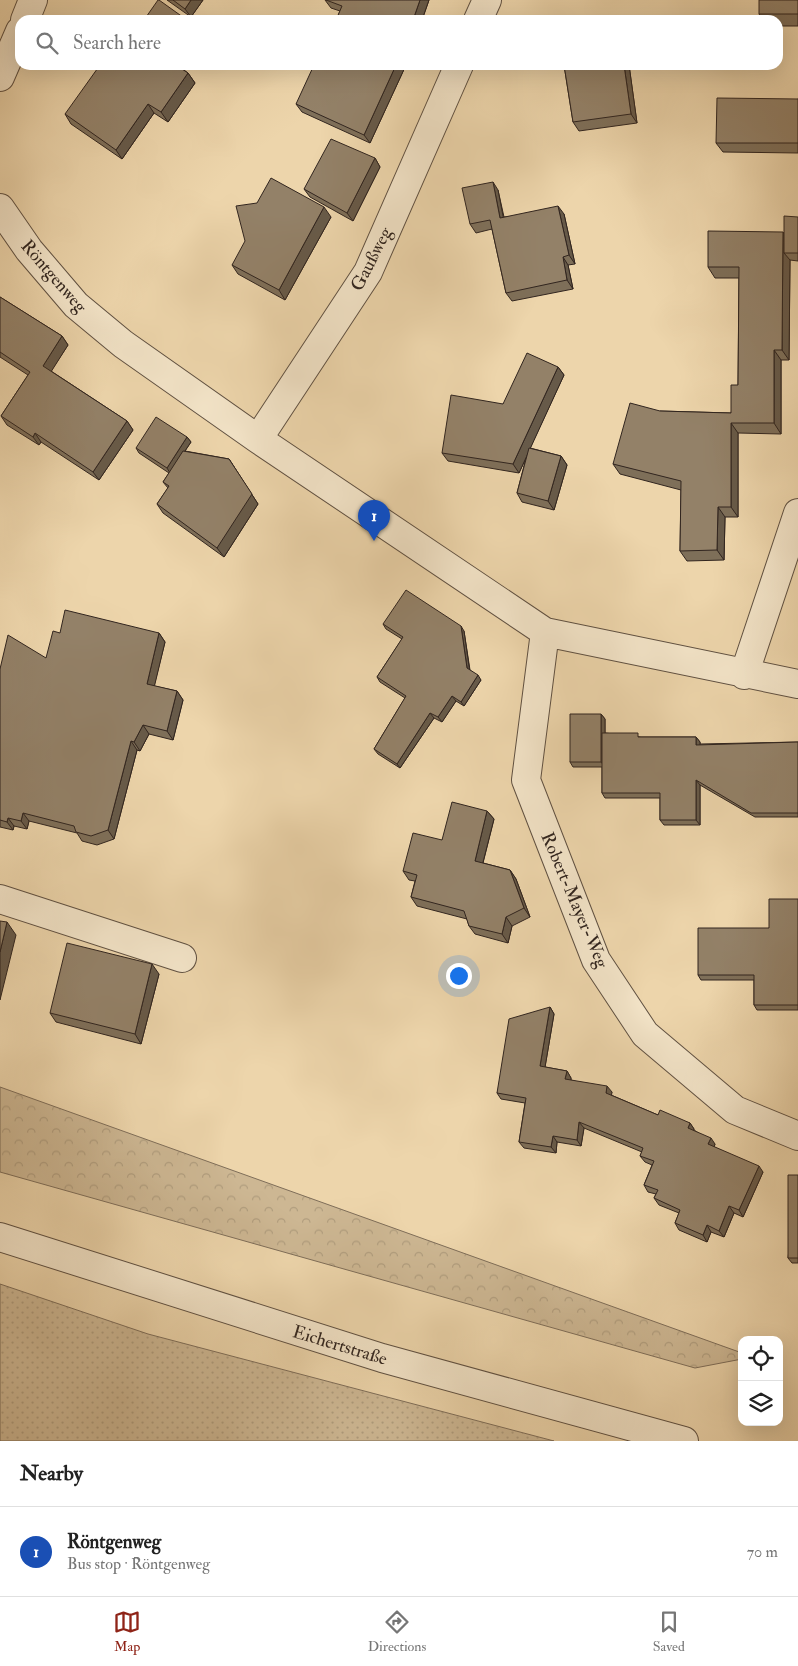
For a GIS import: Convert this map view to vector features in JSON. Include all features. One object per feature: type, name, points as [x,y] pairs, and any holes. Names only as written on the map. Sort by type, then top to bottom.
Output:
[{"type":"street","points":[[27,15],[33,0]]},
{"type":"street","points":[[480,15],[487,0]]},
{"type":"street","points":[[0,77],[15,42]]},
{"type":"street","name":"Gaußweg","points":[[258,439],[368,272],[457,70]]},
{"type":"street","name":"Röntgenweg","points":[[0,208],[29,250],[76,305],[123,344],[258,439],[545,632],[744,675],[798,684]]},
{"type":"street","points":[[744,675],[798,513]]},
{"type":"street","name":"Robert-Mayer-Weg","points":[[545,632],[526,780],[596,960],[645,1034],[735,1110],[798,1136]]},
{"type":"street","points":[[0,899],[182,958]]},
{"type":"street","name":"Eichertstraße","points":[[0,1237],[382,1358],[684,1441]]},
{"type":"green space","points":[[0,1087],[738,1352],[738,1360],[695,1368],[0,1172]]},
{"type":"green space","points":[[0,1284],[148,1334],[554,1441],[0,1441]]},
{"type":"building","points":[[159,0],[180,15],[148,15]]},
{"type":"building","points":[[173,0],[191,0],[185,9]]},
{"type":"building","points":[[326,0],[420,0],[415,15],[338,15],[342,6]]},
{"type":"building","points":[[759,0],[798,0],[798,14],[759,14]]},
{"type":"building","points":[[96,70],[184,70],[188,73],[161,112],[148,104],[116,150],[65,114]]},
{"type":"building","points":[[312,70],[394,70],[364,135],[296,104]]},
{"type":"building","points":[[565,70],[625,70],[631,114],[573,122]]},
{"type":"building","points":[[717,98],[798,99],[798,143],[716,143]]},
{"type":"building","points":[[331,139],[375,158],[347,213],[304,189]]},
{"type":"building","points":[[271,178],[324,207],[279,290],[232,265],[245,241],[236,206],[257,203]]},
{"type":"building","points":[[493,182],[500,218],[558,206],[569,255],[563,257],[567,280],[506,293],[490,220],[470,224],[462,188]]},
{"type":"building","points":[[784,216],[798,217],[798,253],[784,253]]},
{"type":"building","points":[[708,231],[783,232],[782,350],[774,350],[774,423],[731,423],[731,507],[718,507],[717,550],[680,551],[681,481],[613,464],[630,403],[660,411],[731,413],[731,385],[738,385],[739,267],[708,267]]},
{"type":"building","points":[[0,297],[62,336],[43,366],[127,421],[93,472],[35,433],[33,437],[1,416],[30,372],[0,352]]},
{"type":"building","points":[[527,353],[558,367],[513,464],[442,453],[451,395],[503,404]]},
{"type":"building","points":[[156,417],[187,437],[167,468],[136,448]]},
{"type":"building","points":[[529,448],[561,456],[548,501],[517,493]]},
{"type":"building","points":[[183,451],[229,459],[252,494],[217,548],[157,504],[169,486],[163,482]]},
{"type":"building","points":[[406,590],[461,626],[467,668],[478,675],[461,702],[452,696],[438,717],[430,713],[397,764],[374,749],[406,696],[377,677],[403,637],[383,624]]},
{"type":"building","points":[[65,610],[159,633],[147,684],[177,691],[167,731],[143,725],[134,742],[131,741],[108,830],[91,836],[76,832],[74,826],[23,813],[21,821],[8,818],[7,822],[0,820],[0,669],[8,635],[46,658],[53,631],[60,633]]},
{"type":"building","points":[[570,714],[601,714],[601,762],[570,762]]},
{"type":"building","points":[[602,733],[638,733],[638,737],[696,737],[696,745],[798,742],[798,813],[751,813],[696,780],[696,820],[660,820],[660,793],[602,793]]},
{"type":"building","points":[[452,802],[487,811],[475,861],[510,870],[524,908],[506,917],[502,934],[469,926],[464,911],[411,897],[417,875],[403,871],[413,833],[442,840]]},
{"type":"building","points":[[769,899],[798,899],[798,1005],[754,1005],[754,975],[698,975],[698,928],[769,928]]},
{"type":"building","points":[[0,921],[7,922],[0,952]]},
{"type":"building","points":[[67,943],[152,964],[135,1034],[50,1013]]},
{"type":"building","points":[[550,1007],[540,1066],[567,1071],[565,1079],[607,1086],[606,1093],[658,1115],[660,1110],[690,1123],[688,1128],[711,1138],[708,1144],[759,1166],[739,1210],[729,1206],[719,1231],[707,1225],[703,1235],[675,1223],[680,1210],[654,1198],[658,1190],[644,1185],[654,1161],[640,1156],[643,1148],[579,1122],[577,1140],[553,1136],[551,1147],[519,1142],[526,1098],[497,1093],[509,1019]]},
{"type":"building","points":[[788,1175],[798,1175],[798,1258],[788,1258]]},
{"type":"place","name":"Röntgenweg","points":[[374,541]]}]
